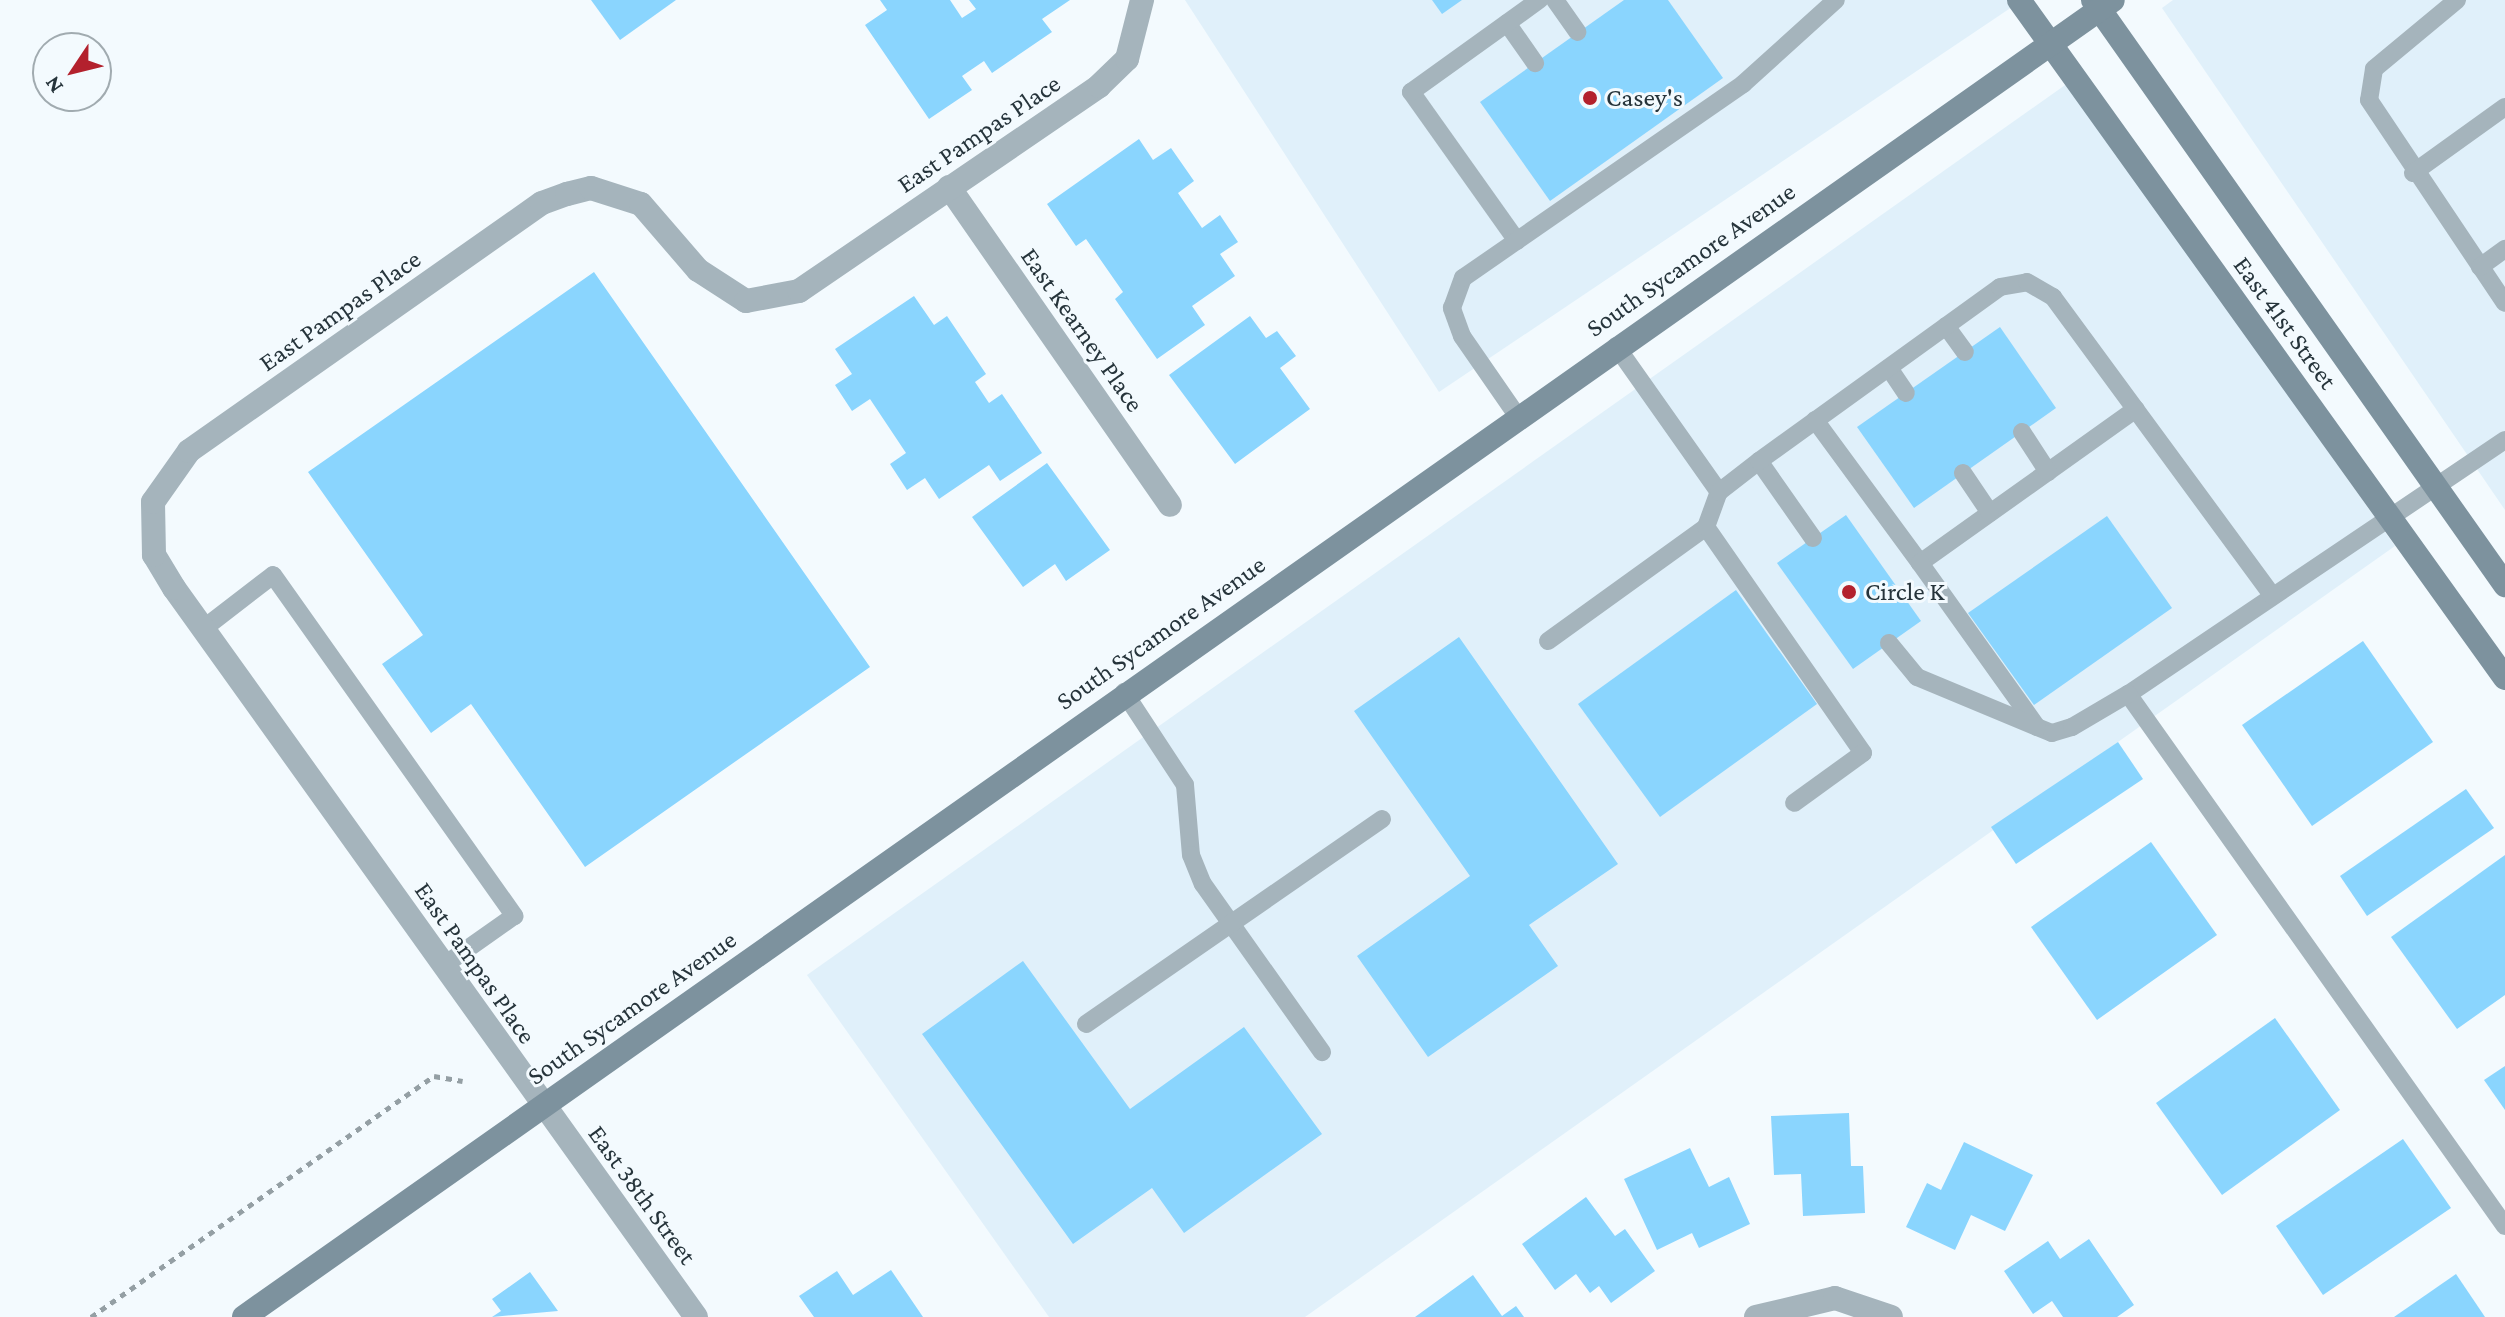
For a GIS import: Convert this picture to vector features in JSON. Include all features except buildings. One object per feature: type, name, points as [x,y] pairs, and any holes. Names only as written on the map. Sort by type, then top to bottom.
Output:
[{"type":"main road","name":"East 41st Street","points":[[2019,0],[2505,678]]},
{"type":"main road","name":"East 41st Street","points":[[2102,3],[2505,585]]},
{"type":"main road","name":"South Sycamore Avenue","points":[[244,1317],[1124,692],[2050,44],[2102,3]]},
{"type":"street","name":"East Pampas Place","points":[[543,1106],[203,629],[150,537],[153,502],[173,466],[542,203],[591,188],[617,192],[641,204],[720,289],[771,301],[823,277],[1127,59],[1142,0]]},
{"type":"street","name":"East Kearney Place","points":[[949,187],[1170,505]]},
{"type":"street","name":"East 38th Street","points":[[543,1106],[696,1317]]},
{"type":"street","points":[[1756,1317],[1835,1298],[1891,1317]]},
{"type":"lane","points":[[1517,241],[1411,92],[1539,0]]},
{"type":"lane","points":[[1555,0],[1577,32]]},
{"type":"lane","points":[[1518,417],[1462,336],[1452,308],[1463,278],[1517,241],[1609,168],[1705,101],[1836,0]]},
{"type":"lane","points":[[2457,0],[2374,69],[2369,100],[2376,120],[2505,303]]},
{"type":"lane","points":[[1507,23],[1535,63]]},
{"type":"lane","points":[[2413,173],[2505,107]]},
{"type":"lane","points":[[2480,267],[2505,249]]},
{"type":"lane","points":[[1548,641],[1706,527],[1719,492],[1759,461],[2000,287],[2027,282],[2053,297],[2273,596]]},
{"type":"lane","points":[[1946,326],[1965,352]]},
{"type":"lane","points":[[1616,346],[1719,492]]},
{"type":"lane","points":[[1889,368],[1906,393]]},
{"type":"lane","points":[[1920,563],[2136,409]]},
{"type":"lane","points":[[1815,420],[2037,727]]},
{"type":"lane","points":[[2022,432],[2048,472]]},
{"type":"lane","points":[[1889,643],[1917,677],[2052,733],[2072,727],[2128,694],[2505,440]]},
{"type":"lane","points":[[1759,461],[1813,538]]},
{"type":"lane","points":[[1963,473],[1990,513]]},
{"type":"lane","points":[[1706,527],[1863,753],[1794,803]]},
{"type":"lane","points":[[203,629],[273,575],[514,916],[443,966]]},
{"type":"lane","points":[[1124,692],[1176,763],[1185,785],[1191,855],[1232,923],[1322,1052]]},
{"type":"lane","points":[[2128,694],[2505,1226]]},
{"type":"lane","points":[[1086,1024],[1382,819]]},
{"type":"path","points":[[91,1317],[434,1076],[463,1081]]},
{"type":"shaded area","points":[[1185,0],[2007,0],[2012,7],[1439,392]]},
{"type":"shaded area","points":[[2173,0],[2505,0],[2505,510],[2162,8]]},
{"type":"shaded area","points":[[2068,83],[2395,546],[1305,1317],[1049,1317],[807,975]]},
{"type":"place","name":"Casey's","points":[[1590,98]]},
{"type":"place","name":"Circle K","points":[[1849,592]]}]
